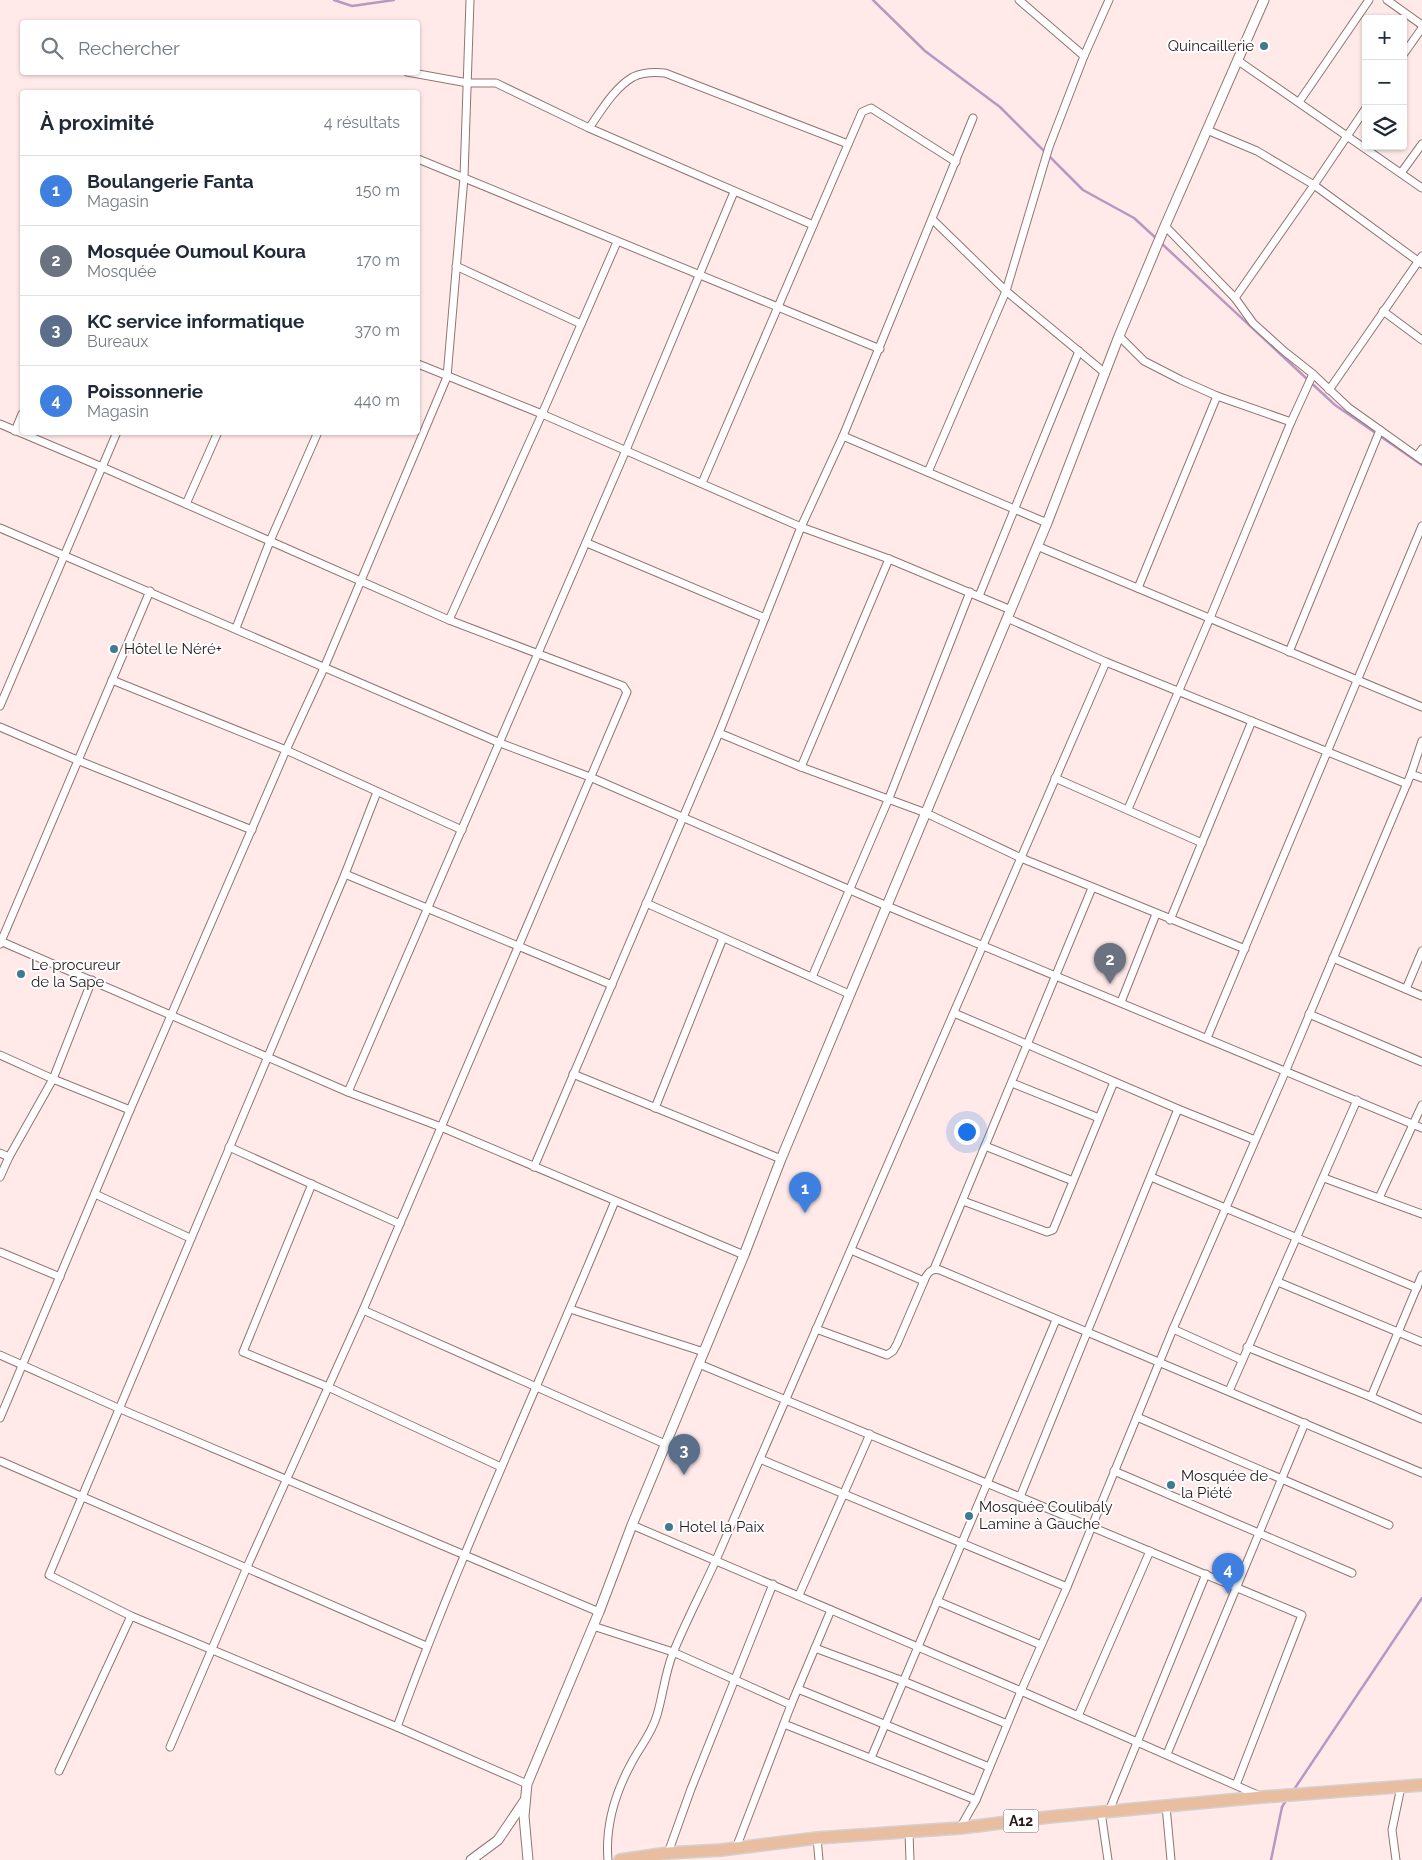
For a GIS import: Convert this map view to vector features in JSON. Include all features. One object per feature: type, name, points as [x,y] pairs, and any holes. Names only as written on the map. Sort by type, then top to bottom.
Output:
[{"type":"main road","name":"A12","points":[[620,1860],[668,1853],[722,1855],[736,1848],[816,1838],[960,1828],[1262,1797],[1422,1785]]},
{"type":"street","points":[[0,1418],[130,1110],[286,750],[324,668],[447,377],[464,177],[470,0]]},
{"type":"street","points":[[1019,0],[1084,56]]},
{"type":"street","points":[[928,472],[1006,291],[1049,147],[1084,56],[1109,0]]},
{"type":"street","points":[[528,1860],[525,1833],[527,1784],[599,1612],[632,1525],[744,1255],[781,1159],[849,994],[1047,523],[1119,336],[1164,226],[1264,0]]},
{"type":"street","points":[[1299,102],[1369,0]]},
{"type":"street","points":[[1387,0],[1422,24]]},
{"type":"street","points":[[1407,49],[1422,28]]},
{"type":"street","points":[[1237,60],[1422,188]]},
{"type":"street","points":[[589,128],[609,100],[634,77],[649,72],[665,72],[848,144]]},
{"type":"street","points":[[420,74],[468,83],[496,83],[589,128],[813,226]]},
{"type":"street","points":[[702,483],[862,112],[871,108],[956,162]]},
{"type":"street","points":[[1234,298],[1362,113]]},
{"type":"street","points":[[534,1167],[719,733],[801,527],[880,349],[973,118]]},
{"type":"street","points":[[1207,130],[1257,151],[1314,185],[1421,261],[1383,311],[1329,390]]},
{"type":"street","points":[[1401,173],[1422,144]]},
{"type":"street","points":[[420,160],[880,349]]},
{"type":"street","points":[[348,1092],[626,450],[701,275],[734,192]]},
{"type":"street","points":[[933,220],[1006,291],[1105,373]]},
{"type":"street","points":[[1164,226],[1234,298],[1253,323],[1313,374],[1349,408],[1419,458],[1422,448]]},
{"type":"street","points":[[450,620],[617,242]]},
{"type":"street","points":[[456,266],[581,324]]},
{"type":"street","points":[[1383,311],[1422,340]]},
{"type":"street","points":[[1119,336],[1144,361],[1181,380],[1217,396],[1291,422]]},
{"type":"street","points":[[979,596],[1079,352]]},
{"type":"street","points":[[420,365],[542,414],[801,527],[970,592],[1009,614],[1106,662],[1407,784]]},
{"type":"street","points":[[1128,809],[1313,374]]},
{"type":"street","points":[[1138,588],[1217,396]]},
{"type":"street","points":[[15,430],[20,419]]},
{"type":"street","points":[[0,424],[20,432]]},
{"type":"street","points":[[1289,652],[1380,430]]},
{"type":"street","points":[[27,435],[450,620],[623,686],[627,692],[363,1310],[288,1480],[247,1567],[170,1747]]},
{"type":"street","points":[[0,706],[116,435]]},
{"type":"street","points":[[186,504],[217,435]]},
{"type":"street","points":[[236,628],[270,541],[317,435]]},
{"type":"street","points":[[843,436],[1047,523]]},
{"type":"street","points":[[1207,1038],[1422,526]]},
{"type":"street","points":[[0,528],[236,628],[324,668],[500,742],[590,777],[887,906],[983,944],[1422,1128]]},
{"type":"street","points":[[586,543],[764,618]]},
{"type":"street","points":[[1037,546],[1422,706]]},
{"type":"street","points":[[801,767],[889,560]]},
{"type":"street","points":[[150,591],[0,942],[92,980],[348,1092],[441,1127],[744,1255]]},
{"type":"street","points":[[812,978],[889,798],[970,592]]},
{"type":"street","points":[[608,1860],[606,1840],[610,1816],[616,1797],[631,1762],[646,1739],[657,1716],[665,1677],[674,1652],[786,1400],[1106,662]]},
{"type":"street","points":[[112,680],[286,750],[462,830]]},
{"type":"street","points":[[1170,920],[1252,722]]},
{"type":"street","points":[[0,728],[252,830]]},
{"type":"street","points":[[719,733],[801,767],[926,813],[1021,858],[1244,949]]},
{"type":"street","points":[[960,1828],[976,1800],[1021,1690],[1067,1587],[1173,1329],[1286,1070],[1407,784],[1422,741]]},
{"type":"street","points":[[1411,774],[1422,778]]},
{"type":"street","points":[[1056,778],[1202,843]]},
{"type":"street","points":[[377,792],[345,874],[266,1057],[49,1575],[131,1616],[397,1727],[527,1784]]},
{"type":"street","points":[[345,874],[612,985]]},
{"type":"street","points":[[816,1329],[887,1355],[893,1351],[927,1274],[934,1269],[1092,888]]},
{"type":"street","points":[[646,903],[849,994]]},
{"type":"street","points":[[1121,1002],[1156,914]]},
{"type":"street","points":[[655,1108],[723,938]]},
{"type":"street","points":[[1406,989],[1422,951]]},
{"type":"street","points":[[1333,958],[1422,996]]},
{"type":"street","points":[[0,1177],[9,1157],[53,1079],[92,980]]},
{"type":"street","points":[[954,1012],[1114,1082],[1255,1140]]},
{"type":"street","points":[[1309,1014],[1422,1062]]},
{"type":"street","points":[[0,1055],[130,1110]]},
{"type":"street","points":[[574,1074],[781,1159]]},
{"type":"street","points":[[962,1201],[1047,1232],[1053,1230],[1114,1082]]},
{"type":"street","points":[[1012,1083],[1099,1118]]},
{"type":"street","points":[[1229,1391],[1357,1100]]},
{"type":"street","points":[[1379,1198],[1422,1105]]},
{"type":"street","points":[[1020,1497],[1178,1109]]},
{"type":"street","points":[[985,1146],[1073,1180]]},
{"type":"street","points":[[229,1147],[400,1224]]},
{"type":"street","points":[[0,1153],[9,1157]]},
{"type":"street","points":[[1151,1178],[1417,1288]]},
{"type":"street","points":[[1324,1178],[1422,1214]]},
{"type":"street","points":[[312,1184],[243,1352],[328,1387],[501,1466]]},
{"type":"street","points":[[95,1194],[190,1238]]},
{"type":"street","points":[[397,1727],[426,1646],[615,1201]]},
{"type":"street","points":[[851,1250],[924,1281]]},
{"type":"street","points":[[0,1252],[60,1277]]},
{"type":"street","points":[[934,1269],[1422,1473]]},
{"type":"street","points":[[1371,1397],[1422,1275]]},
{"type":"street","points":[[1278,1282],[1422,1342]]},
{"type":"street","points":[[570,1309],[704,1352]]},
{"type":"street","points":[[363,1310],[665,1444]]},
{"type":"street","points":[[871,1758],[1056,1320]]},
{"type":"street","points":[[1173,1329],[1242,1360]]},
{"type":"street","points":[[1247,1347],[1422,1419]]},
{"type":"street","points":[[0,1355],[118,1408],[599,1612]]},
{"type":"street","points":[[699,1364],[1302,1615],[1236,1785]]},
{"type":"street","points":[[1136,1417],[1389,1525]]},
{"type":"street","points":[[1167,1754],[1305,1423]]},
{"type":"street","points":[[799,1595],[870,1434]]},
{"type":"street","points":[[760,1459],[1067,1587]]},
{"type":"street","points":[[0,1461],[81,1498],[247,1567],[426,1646]]},
{"type":"street","points":[[1114,1471],[1352,1573]]},
{"type":"street","points":[[632,1525],[1021,1690],[1262,1797]]},
{"type":"street","points":[[1078,1716],[1150,1551]]},
{"type":"street","points":[[1108,1860],[1105,1812],[1137,1741],[1206,1574]]},
{"type":"street","points":[[668,1853],[673,1836],[773,1584]]},
{"type":"street","points":[[937,1601],[1041,1645]]},
{"type":"street","points":[[736,1848],[791,1705],[832,1610]]},
{"type":"street","points":[[59,1771],[131,1616]]},
{"type":"street","points":[[593,1626],[674,1652],[734,1681],[791,1705]]},
{"type":"street","points":[[815,1648],[903,1681],[1007,1724]]},
{"type":"street","points":[[798,1689],[989,1767]]},
{"type":"street","points":[[784,1724],[976,1800]]},
{"type":"street","points":[[1396,1860],[1392,1830],[1401,1787]]},
{"type":"street","points":[[471,1860],[498,1840],[526,1799]]},
{"type":"street","points":[[1166,1806],[1171,1860]]},
{"type":"street","points":[[909,1832],[910,1860]]},
{"type":"street","points":[[816,1838],[819,1860]]},
{"type":"waterway","points":[[334,0],[352,6],[394,0]]},
{"type":"waterway","points":[[873,0],[925,51],[1000,107],[1083,190],[1134,218],[1157,239]]},
{"type":"waterway","points":[[1161,243],[1335,405],[1422,465]]},
{"type":"waterway","points":[[1293,1791],[1422,1598]]},
{"type":"waterway","points":[[1271,1860],[1282,1807],[1287,1799]]},
{"type":"place","name":"Quincaillerie","points":[[1264,46]]},
{"type":"place","name":"Hôtel le Néré+","points":[[114,649]]},
{"type":"place","name":"Le procureur de la Sape","points":[[21,974]]},
{"type":"place","name":"Mosquée Oumoul Koura","points":[[1110,984]]},
{"type":"place","name":"Boulangerie Fanta","points":[[805,1213]]},
{"type":"place","name":"KC service informatique","points":[[684,1475]]},
{"type":"place","name":"Mosquée de la Piété","points":[[1171,1485]]},
{"type":"place","name":"Mosquée Coulibaly Lamine à Gauche","points":[[969,1516]]},
{"type":"place","name":"Hotel la Paix","points":[[669,1527]]},
{"type":"place","name":"Poissonnerie","points":[[1228,1594]]}]
